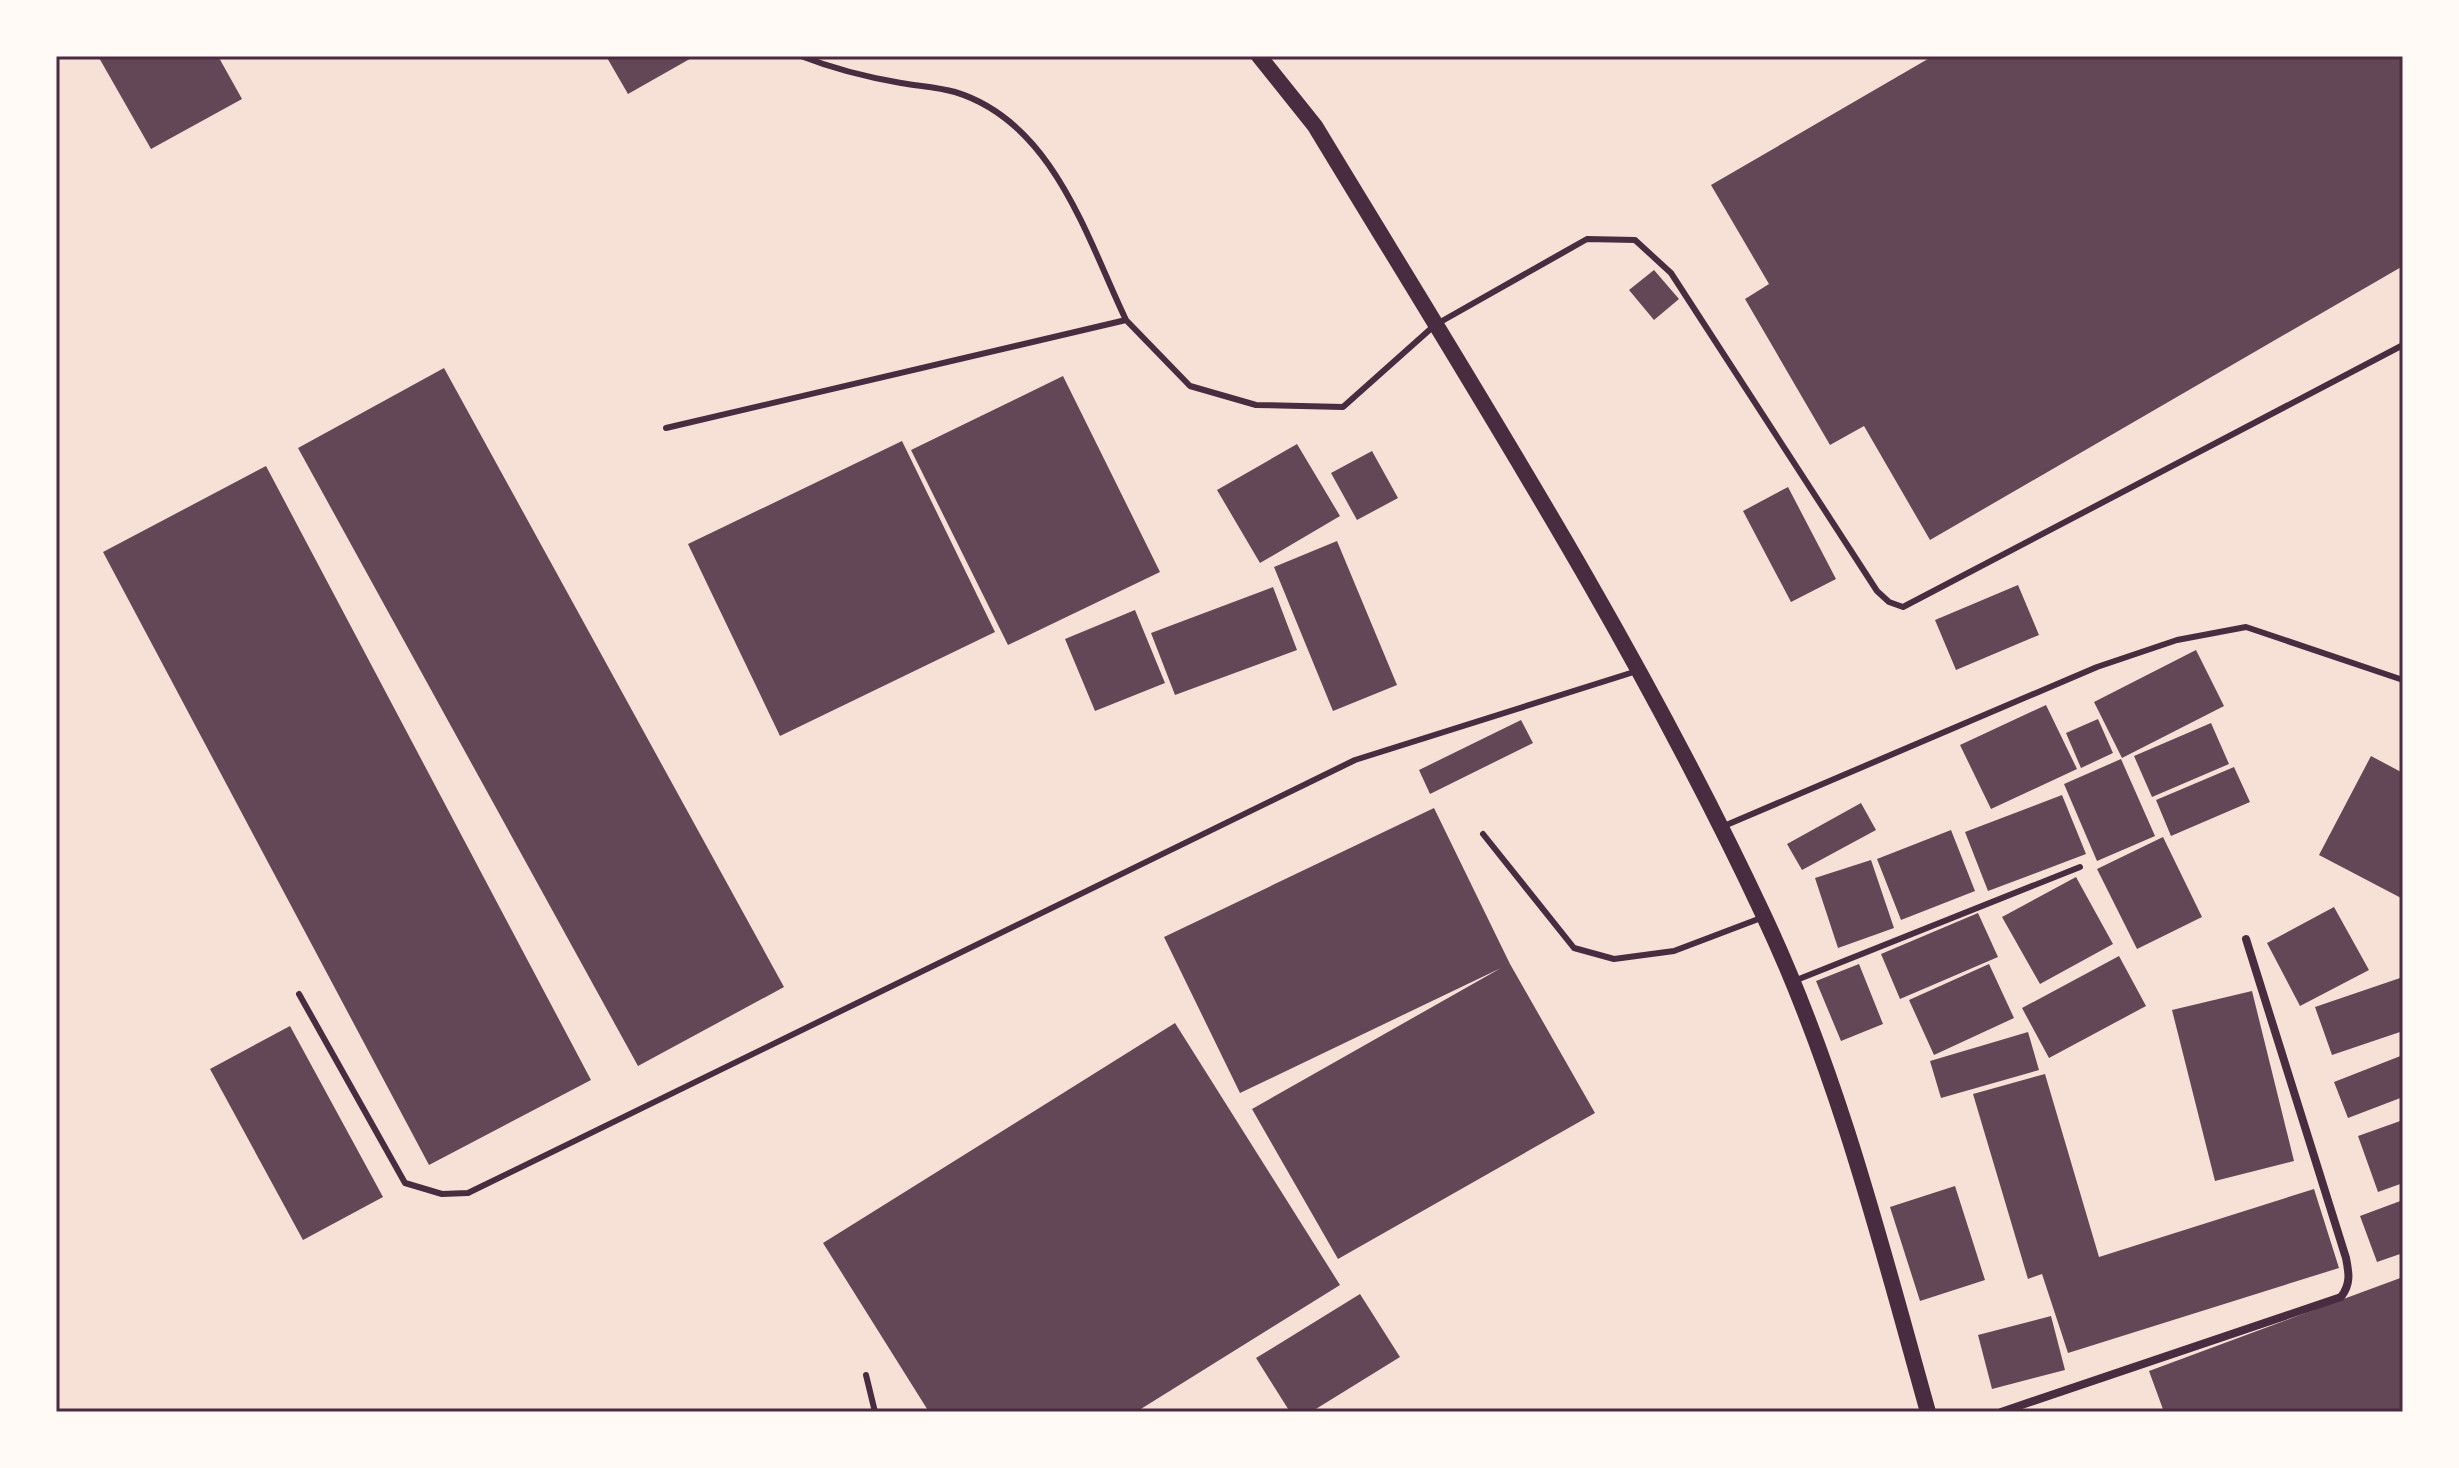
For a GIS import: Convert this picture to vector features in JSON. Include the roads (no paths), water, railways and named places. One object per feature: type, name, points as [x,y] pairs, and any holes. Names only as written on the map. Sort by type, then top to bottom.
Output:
[{"type":"main road","points":[[1259,56],[1315,126],[1641,669],[1765,916],[1853,1142],[1928,1412]]},
{"type":"street","points":[[2001,1412],[2341,1297],[2347,1289],[2350,1277],[2346,1258],[2246,939]]},
{"type":"lane","points":[[801,56],[842,72],[956,92],[1014,122],[1044,156],[1126,320],[1190,386],[1256,405],[1343,407],[1435,325],[1587,239],[1635,240],[1671,273],[1877,591],[1889,602],[1903,607],[2403,345]]},
{"type":"lane","points":[[666,428],[1126,320]]},
{"type":"lane","points":[[1721,828],[2097,667],[2177,640],[2246,627],[2403,680]]},
{"type":"lane","points":[[299,994],[405,1183],[442,1194],[468,1193],[1355,760],[1641,669]]},
{"type":"lane","points":[[1483,834],[1574,948],[1614,959],[1674,951],[1765,916]]},
{"type":"lane","points":[[1791,983],[2080,867]]},
{"type":"lane","points":[[866,1375],[875,1412]]}]
